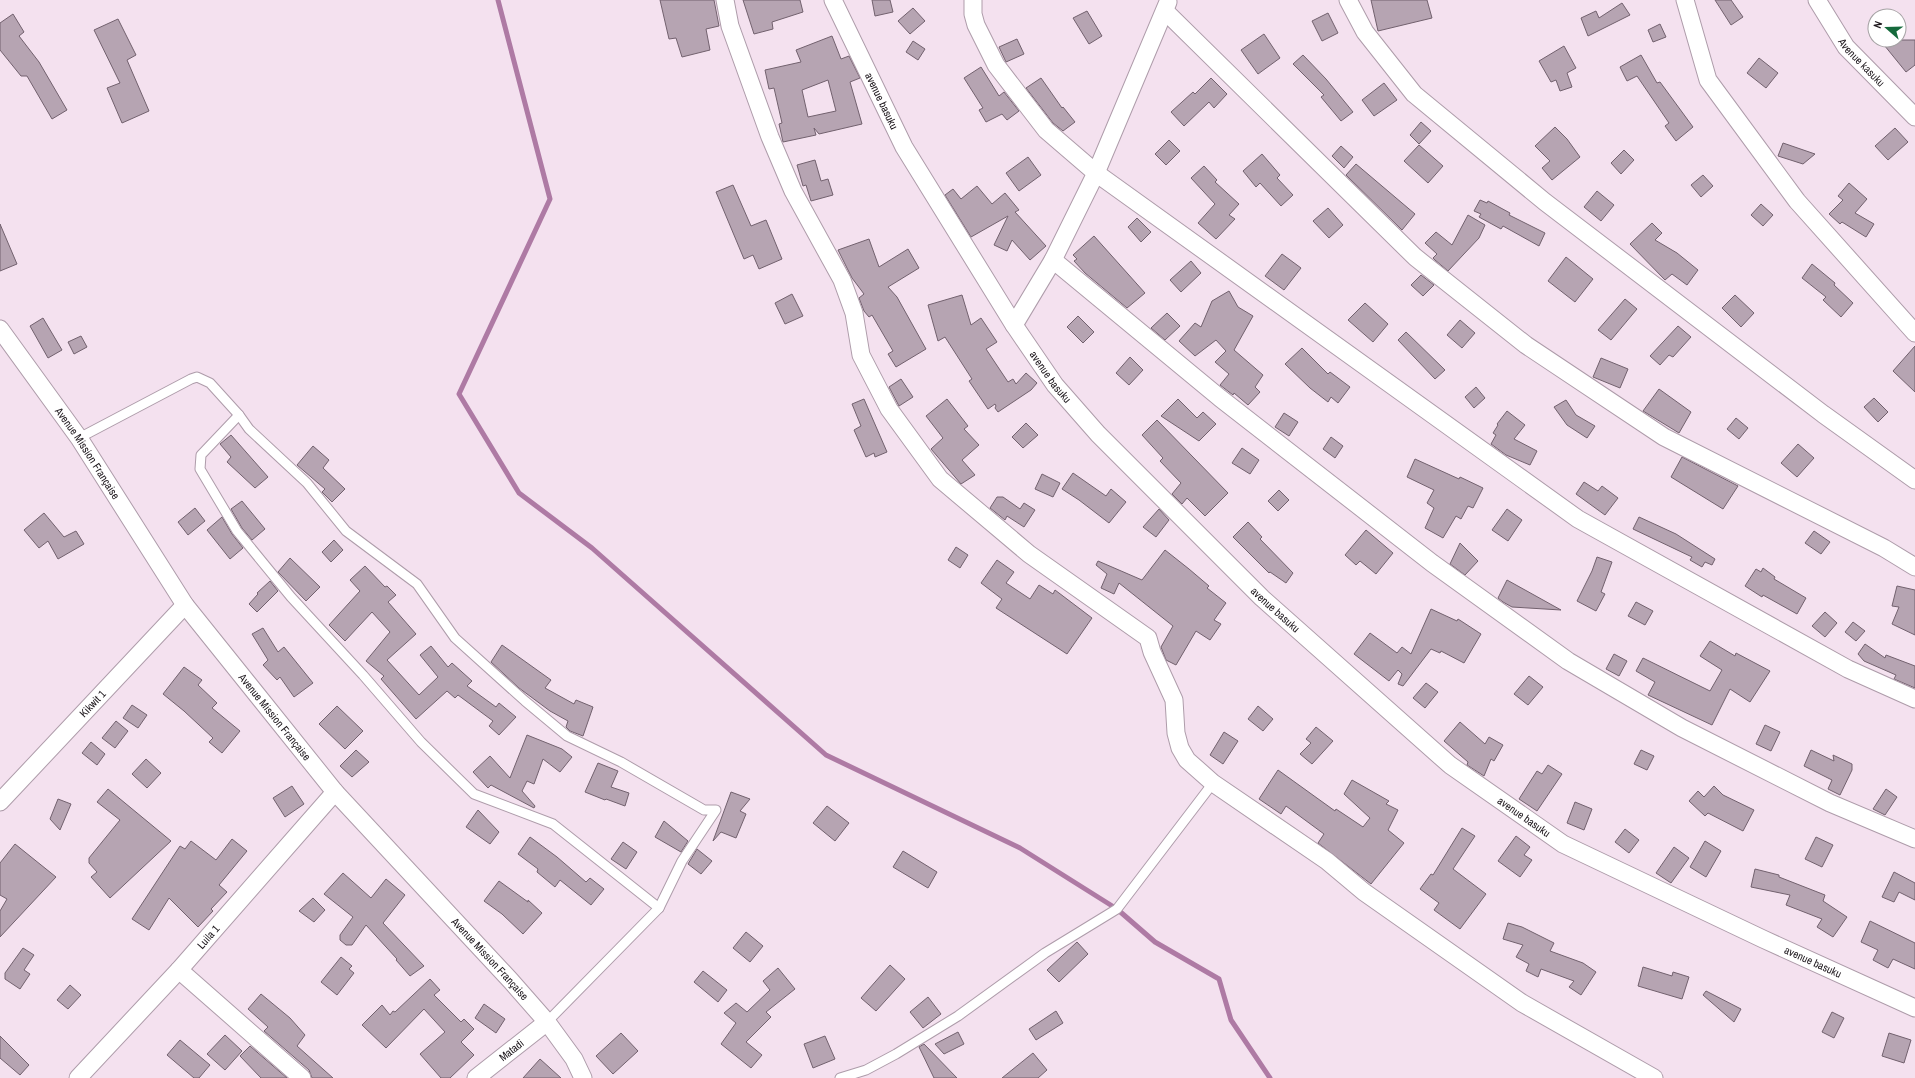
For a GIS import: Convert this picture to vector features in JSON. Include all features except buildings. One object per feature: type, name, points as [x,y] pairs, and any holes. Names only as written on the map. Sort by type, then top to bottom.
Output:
[{"type":"street","points":[[725,0],[730,26],[770,137],[793,191],[842,280],[854,312],[861,355],[889,409],[940,479],[1029,554],[1148,638],[1152,652],[1174,700],[1176,733],[1180,748],[1187,760],[1213,783],[1327,861],[1364,892],[1522,1003],[1654,1078]]},
{"type":"street","name":"avenue basuku","points":[[833,0],[904,147],[1014,325],[1055,385],[1098,434],[1262,598],[1450,765],[1563,844],[1763,939],[1915,1008]]},
{"type":"street","points":[[973,0],[973,14],[976,24],[996,64],[1046,130],[1096,173],[1578,519],[1848,669],[1915,699]]},
{"type":"street","points":[[1348,0],[1364,32],[1414,94],[1545,202],[1810,405],[1915,480]]},
{"type":"street","points":[[1685,0],[1708,80],[1797,201],[1915,333]]},
{"type":"street","name":"Avenue kasuku","points":[[1817,0],[1846,47],[1915,117]]},
{"type":"street","points":[[1014,325],[1053,260],[1096,173],[1167,5],[1415,257],[1526,345],[1664,437],[1884,548],[1915,567]]},
{"type":"street","points":[[1053,260],[1220,398],[1432,563],[1568,661],[1689,732],[1830,802],[1915,839]]},
{"type":"street","name":"Avenue Mission Française","points":[[0,329],[79,438],[185,605],[335,792],[501,970],[547,1022],[574,1059],[583,1078]]},
{"type":"street","name":"Kikwit 1","points":[[0,802],[185,605]]},
{"type":"street","name":"Luila 1","points":[[78,1078],[179,970],[335,792]]},
{"type":"street","points":[[179,970],[302,1078]]},
{"type":"street","name":"Matadi","points":[[476,1078],[547,1022]]},
{"type":"lane","points":[[79,438],[197,377],[210,383],[249,428],[307,483],[346,530],[418,584],[455,638],[568,736],[621,762],[704,810],[716,810],[682,861],[658,908],[547,1022]]},
{"type":"lane","points":[[239,415],[201,456],[200,468],[237,531],[291,596],[364,675],[421,742],[474,794],[553,824],[658,908]]},
{"type":"lane","points":[[840,1078],[866,1070],[896,1054],[958,1016],[1045,954],[1117,909],[1213,783]]},
{"type":"waterway","points":[[498,0],[550,199],[459,394],[519,493],[592,548],[826,755],[1020,848],[1117,909],[1155,942],[1219,979],[1231,1020],[1270,1078]]}]
